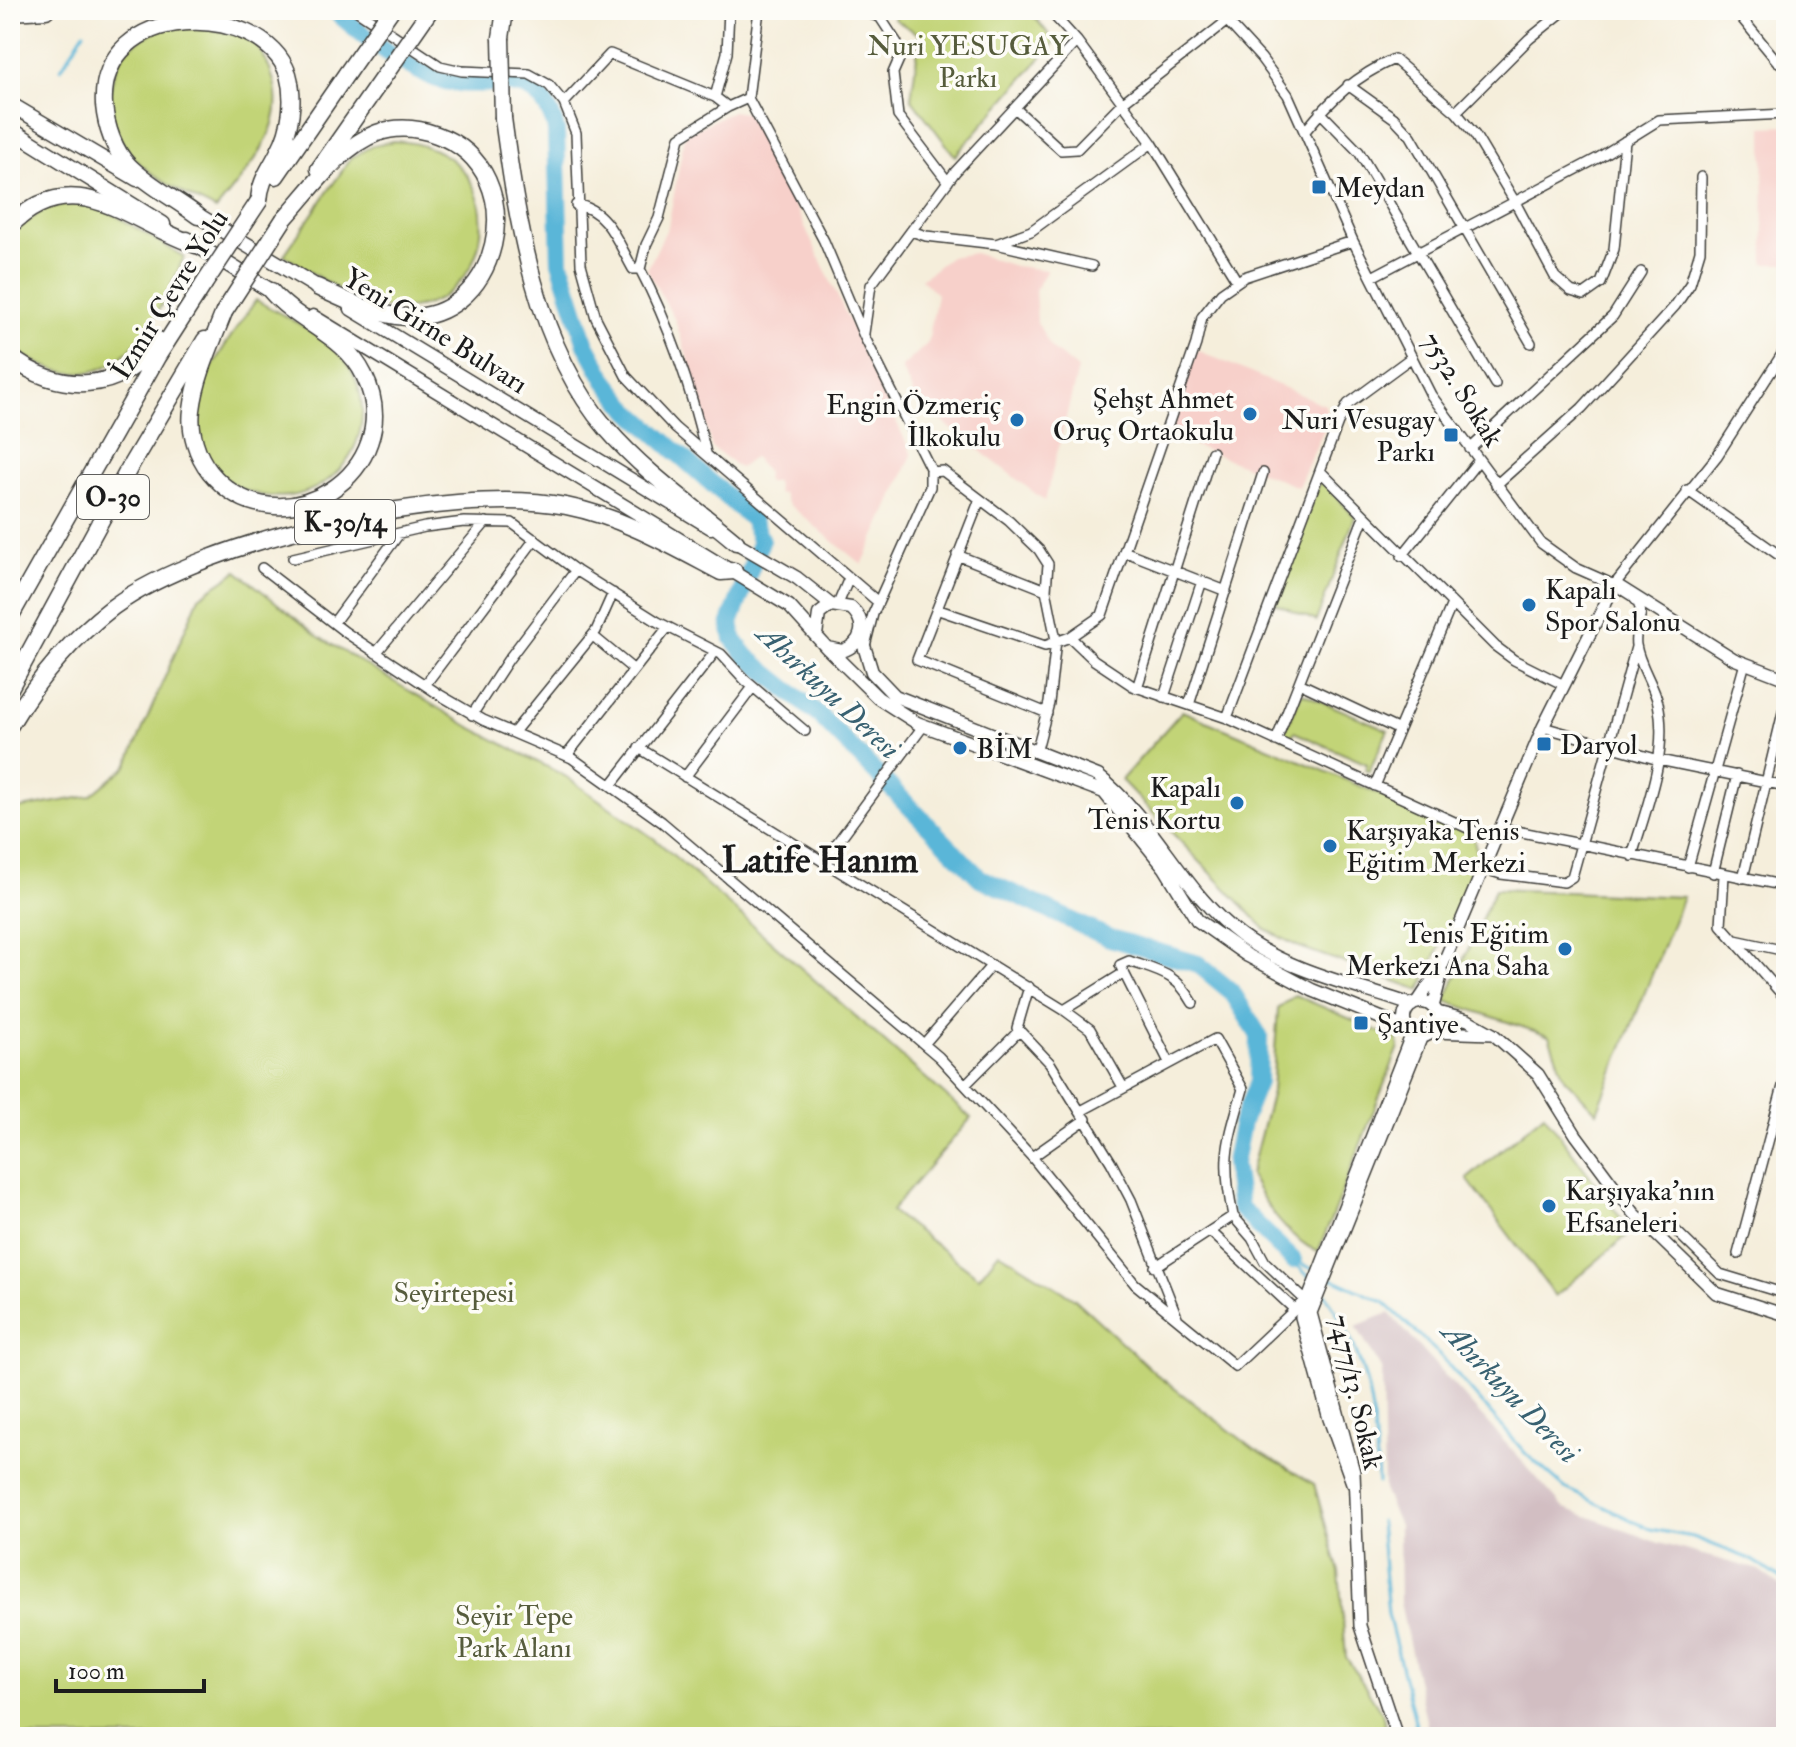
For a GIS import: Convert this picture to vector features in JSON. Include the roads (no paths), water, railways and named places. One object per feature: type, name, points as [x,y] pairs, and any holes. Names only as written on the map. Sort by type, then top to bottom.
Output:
[{"type":"highway","points":[[10,12],[46,10]]},
{"type":"highway","name":"İzmir Çevre Yolu","points":[[10,617],[157,357],[259,201],[391,10]]},
{"type":"highway","points":[[224,312],[284,219],[430,10]]},
{"type":"highway","points":[[505,10],[501,38],[503,118],[512,177],[535,281],[550,331],[570,373],[605,427],[635,458],[742,546]]},
{"type":"highway","points":[[198,216],[129,166],[111,139],[105,114],[103,88],[110,64],[144,26],[167,15],[210,11],[233,17],[268,41],[281,58],[288,74],[291,116],[281,149],[260,183],[259,201]]},
{"type":"highway","points":[[284,219],[349,149],[377,133],[394,130],[428,132],[446,138],[480,165],[492,188],[497,211],[495,241],[484,270],[470,289],[449,305],[420,316],[398,317],[367,309],[317,287]]},
{"type":"highway","points":[[10,226],[44,201],[84,197],[100,200],[168,236],[196,245]]},
{"type":"highway","points":[[10,356],[29,371],[54,382],[79,385],[111,380],[132,368],[154,347],[181,305],[204,284]]},
{"type":"highway","name":"K-30/14","points":[[224,312],[199,377],[191,412],[197,449],[206,467],[222,487],[252,503],[272,507],[296,506],[326,495],[356,468],[368,444],[373,398],[352,354],[284,306],[271,291]]},
{"type":"highway","name":"İzmir Çevre Yolu","points":[[10,688],[132,463],[224,312]]},
{"type":"highway","name":"K-30/14","points":[[10,725],[54,662],[114,606],[200,562],[365,517],[474,500],[512,499],[564,506],[626,523],[721,572],[734,571]]},
{"type":"main road","name":"Yeni Girne Bulvarı","points":[[10,104],[317,287],[681,513],[797,578],[834,605]]},
{"type":"main road","name":"Yeni Girne Bulvarı","points":[[10,129],[784,602],[816,635]]},
{"type":"main road","points":[[834,605],[856,612],[864,635],[872,672],[895,696],[1098,776],[1120,793],[1213,910],[1239,935],[1277,960],[1435,1009],[1438,1023],[1419,1032],[1312,990],[1248,956],[1197,920],[1165,868],[1104,792],[924,725],[878,698],[816,635],[816,621],[834,605]]},
{"type":"main road","points":[[827,648],[842,651],[864,635]]},
{"type":"main road","points":[[1415,1004],[1405,1014],[1419,1032]]},
{"type":"street","points":[[356,10],[440,66],[462,71],[529,74],[549,85],[564,103],[576,133],[576,205],[581,264],[602,330],[626,376],[675,428],[878,602]]},
{"type":"street","points":[[715,97],[727,53],[729,10]]},
{"type":"street","points":[[759,10],[748,98],[824,241],[864,336],[930,472],[930,487],[864,635]]},
{"type":"street","points":[[857,10],[882,13],[897,43],[900,57],[893,73],[898,116],[948,182]]},
{"type":"street","name":"7532. Sokak","points":[[1217,10],[1261,58],[1288,95],[1353,241],[1431,395],[1541,543],[1576,568],[1615,584],[1745,663],[1786,679]]},
{"type":"street","points":[[1016,109],[1061,150],[1069,152],[1081,147],[1122,103],[1241,10]]},
{"type":"street","points":[[1456,112],[1529,39],[1565,10]]},
{"type":"street","points":[[1735,10],[1777,61],[1786,66]]},
{"type":"street","points":[[1052,11],[1152,143],[1237,281]]},
{"type":"street","points":[[864,336],[871,285],[948,182],[1077,41]]},
{"type":"street","points":[[564,103],[610,54],[715,97],[728,107]]},
{"type":"street","points":[[1306,130],[1320,112],[1362,73],[1394,59],[1456,112],[1475,135],[1555,277],[1571,291],[1584,295],[1601,283],[1614,249],[1625,141]]},
{"type":"street","points":[[1348,85],[1394,118],[1411,136],[1531,343]]},
{"type":"street","points":[[706,453],[694,400],[665,317],[640,269],[646,245],[659,218],[680,137],[748,98]]},
{"type":"street","points":[[1320,112],[1359,152],[1495,384]]},
{"type":"street","points":[[1372,277],[1515,202],[1659,120],[1786,114]]},
{"type":"street","points":[[996,244],[1031,231],[1152,143]]},
{"type":"street","points":[[1496,485],[1582,408],[1675,306],[1690,284],[1700,251],[1701,177]]},
{"type":"street","points":[[576,205],[590,207],[599,213],[633,269],[640,269]]},
{"type":"street","points":[[911,231],[926,236],[996,244],[1092,266]]},
{"type":"street","points":[[939,610],[1045,646],[1070,637],[1102,615],[1126,552],[1202,317],[1221,293],[1237,281],[1353,241]]},
{"type":"street","points":[[1470,449],[1613,316],[1641,272]]},
{"type":"street","points":[[1415,1004],[1443,964],[1543,727],[1615,584],[1717,456],[1786,348]]},
{"type":"street","points":[[1227,718],[1348,404],[1412,357]]},
{"type":"street","points":[[1137,688],[1212,452]]},
{"type":"street","points":[[1402,556],[1478,461]]},
{"type":"street","points":[[930,472],[943,471],[980,499],[1039,550],[1048,564],[1046,590],[1056,640],[1047,713],[1036,753]]},
{"type":"street","points":[[1320,471],[1451,606],[1514,660],[1564,685]]},
{"type":"street","points":[[1189,705],[1263,473]]},
{"type":"street","points":[[1687,490],[1786,560]]},
{"type":"street","points":[[980,499],[917,660],[1047,713]]},
{"type":"street","points":[[1276,741],[1364,517]]},
{"type":"street","points":[[376,653],[486,522]]},
{"type":"street","points":[[293,558],[425,527],[512,523],[576,570],[668,627],[721,654],[753,687],[805,731]]},
{"type":"street","points":[[335,621],[399,534]]},
{"type":"street","points":[[425,685],[535,539]]},
{"type":"street","points":[[1126,552],[1226,591]]},
{"type":"street","points":[[957,555],[1046,590]]},
{"type":"street","points":[[262,568],[376,653],[472,715],[567,755],[662,822],[924,1044],[1032,1157],[1135,1284],[1235,1366],[1310,1295],[1265,1262],[1252,1238],[1233,1216],[1225,1176],[1226,1145],[1243,1089],[1215,1039],[1123,1087],[1032,1157]]},
{"type":"street","points":[[472,715],[576,570]]},
{"type":"street","points":[[834,605],[849,578]]},
{"type":"street","points":[[1164,697],[1202,581]]},
{"type":"street","points":[[1485,869],[1501,874],[1567,882],[1572,877],[1636,647],[1641,606],[1615,584]]},
{"type":"street","points":[[514,732],[593,636],[613,593]]},
{"type":"street","points":[[1375,786],[1451,606]]},
{"type":"street","points":[[567,755],[668,627]]},
{"type":"street","points":[[593,636],[634,670]]},
{"type":"street","points":[[1070,637],[1094,660],[1137,688],[1227,718],[1496,841]]},
{"type":"street","points":[[1632,856],[1659,760],[1658,705],[1636,647]]},
{"type":"street","points":[[612,784],[715,652]]},
{"type":"street","points":[[1688,867],[1745,663]]},
{"type":"street","points":[[1299,683],[1397,729]]},
{"type":"street","points":[[685,777],[753,687]]},
{"type":"street","points":[[1743,878],[1786,700]]},
{"type":"street","points":[[823,862],[924,725]]},
{"type":"street","points":[[1543,727],[1659,760],[1786,786]]},
{"type":"street","points":[[639,748],[1064,1010],[1090,1029],[1123,1087]]},
{"type":"street","points":[[1737,775],[1719,874],[1719,918],[1786,999]]},
{"type":"street","points":[[1502,828],[1582,847],[1786,886]]},
{"type":"street","points":[[1735,940],[1784,951],[1786,925]]},
{"type":"street","points":[[1169,1062],[1120,965],[1126,961],[1171,975],[1182,983],[1193,1003]]},
{"type":"street","points":[[1443,964],[1435,1009],[1468,1020],[1493,1034],[1538,1074],[1576,1135],[1648,1227],[1716,1293],[1786,1315]]},
{"type":"street","points":[[924,1044],[992,965]]},
{"type":"street","points":[[1064,1010],[1122,974]]},
{"type":"street","points":[[1029,987],[1016,1025],[1018,1032],[1050,1063],[1084,1115],[1131,1200],[1155,1267],[1180,1322]]},
{"type":"street","points":[[965,1085],[1018,1032]]},
{"type":"street","points":[[1419,1032],[1493,1034]]},
{"type":"street","name":"7477/13. Sokak","points":[[1397,1737],[1360,1626],[1354,1472],[1316,1336],[1310,1295],[1419,1032]]},
{"type":"street","points":[[1738,1254],[1786,1075]]},
{"type":"street","points":[[1155,1267],[1233,1216]]},
{"type":"street","points":[[1648,1227],[1669,1224],[1720,1274],[1786,1294]]},
{"type":"street","points":[[1210,1231],[1295,1310]]},
{"type":"street","points":[[516,1737],[528,1737]]},
{"type":"waterway","name":"Ahırkuyu Deresi","points":[[334,10],[379,46],[430,76],[449,82],[521,86],[535,93],[547,107],[556,130],[560,262],[586,344],[606,381],[630,411],[752,519],[761,541],[730,623],[733,639],[747,657],[818,714],[980,878],[1107,937],[1198,964],[1232,992],[1259,1036],[1258,1082],[1242,1122],[1234,1163],[1240,1208],[1293,1260]]},
{"type":"waterway","points":[[61,69],[84,32]]},
{"type":"waterway","name":"Ahırkuyu Deresi","points":[[1293,1260],[1317,1271]]},
{"type":"waterway","name":"Ahırkuyu Deresi","points":[[1295,1263],[1312,1280]]},
{"type":"waterway","name":"Ahırkuyu Deresi","points":[[1328,1277],[1384,1302],[1438,1353],[1526,1454],[1565,1488],[1650,1529],[1693,1537],[1750,1559],[1786,1582]]},
{"type":"waterway","name":"Ahırkuyu Deresi","points":[[1323,1291],[1350,1338],[1366,1382],[1378,1483]]},
{"type":"waterway","name":"Ahırkuyu Deresi","points":[[1380,1521],[1388,1614],[1419,1737]]},
{"type":"place","name":"Meydan","points":[[1319,187]]},
{"type":"place","name":"Şehşt Ahmet Oruç Ortaokulu","points":[[1250,414]]},
{"type":"place","name":"Engin Özmeriç İlkokulu","points":[[1017,420]]},
{"type":"place","name":"Nuri Vesugay Parkı","points":[[1451,435]]},
{"type":"place","name":"Kapalı Spor Salonu","points":[[1529,605]]},
{"type":"place","name":"Daryol","points":[[1544,744]]},
{"type":"place","name":"BİM","points":[[960,748]]},
{"type":"place","name":"Kapalı Tenis Kortu","points":[[1237,803]]},
{"type":"place","name":"Karşıyaka Tenis Eğitim Merkezi","points":[[1330,846]]},
{"type":"place","name":"Tenis Eğitim Merkezi Ana Saha","points":[[1565,949]]},
{"type":"place","name":"Şantiye","points":[[1361,1023]]},
{"type":"place","name":"Karşıyaka'nın Efsaneleri","points":[[1549,1206]]},
{"type":"district","name":"Latife Hanım","points":[[820,859]]},
{"type":"park label","name":"Nuri YESUGAY Parkı","points":[[968,61]]},
{"type":"park label","name":"Seyirtepesi","points":[[454,1292]]},
{"type":"park label","name":"Seyir Tepe Park Alanı","points":[[514,1631]]}]
